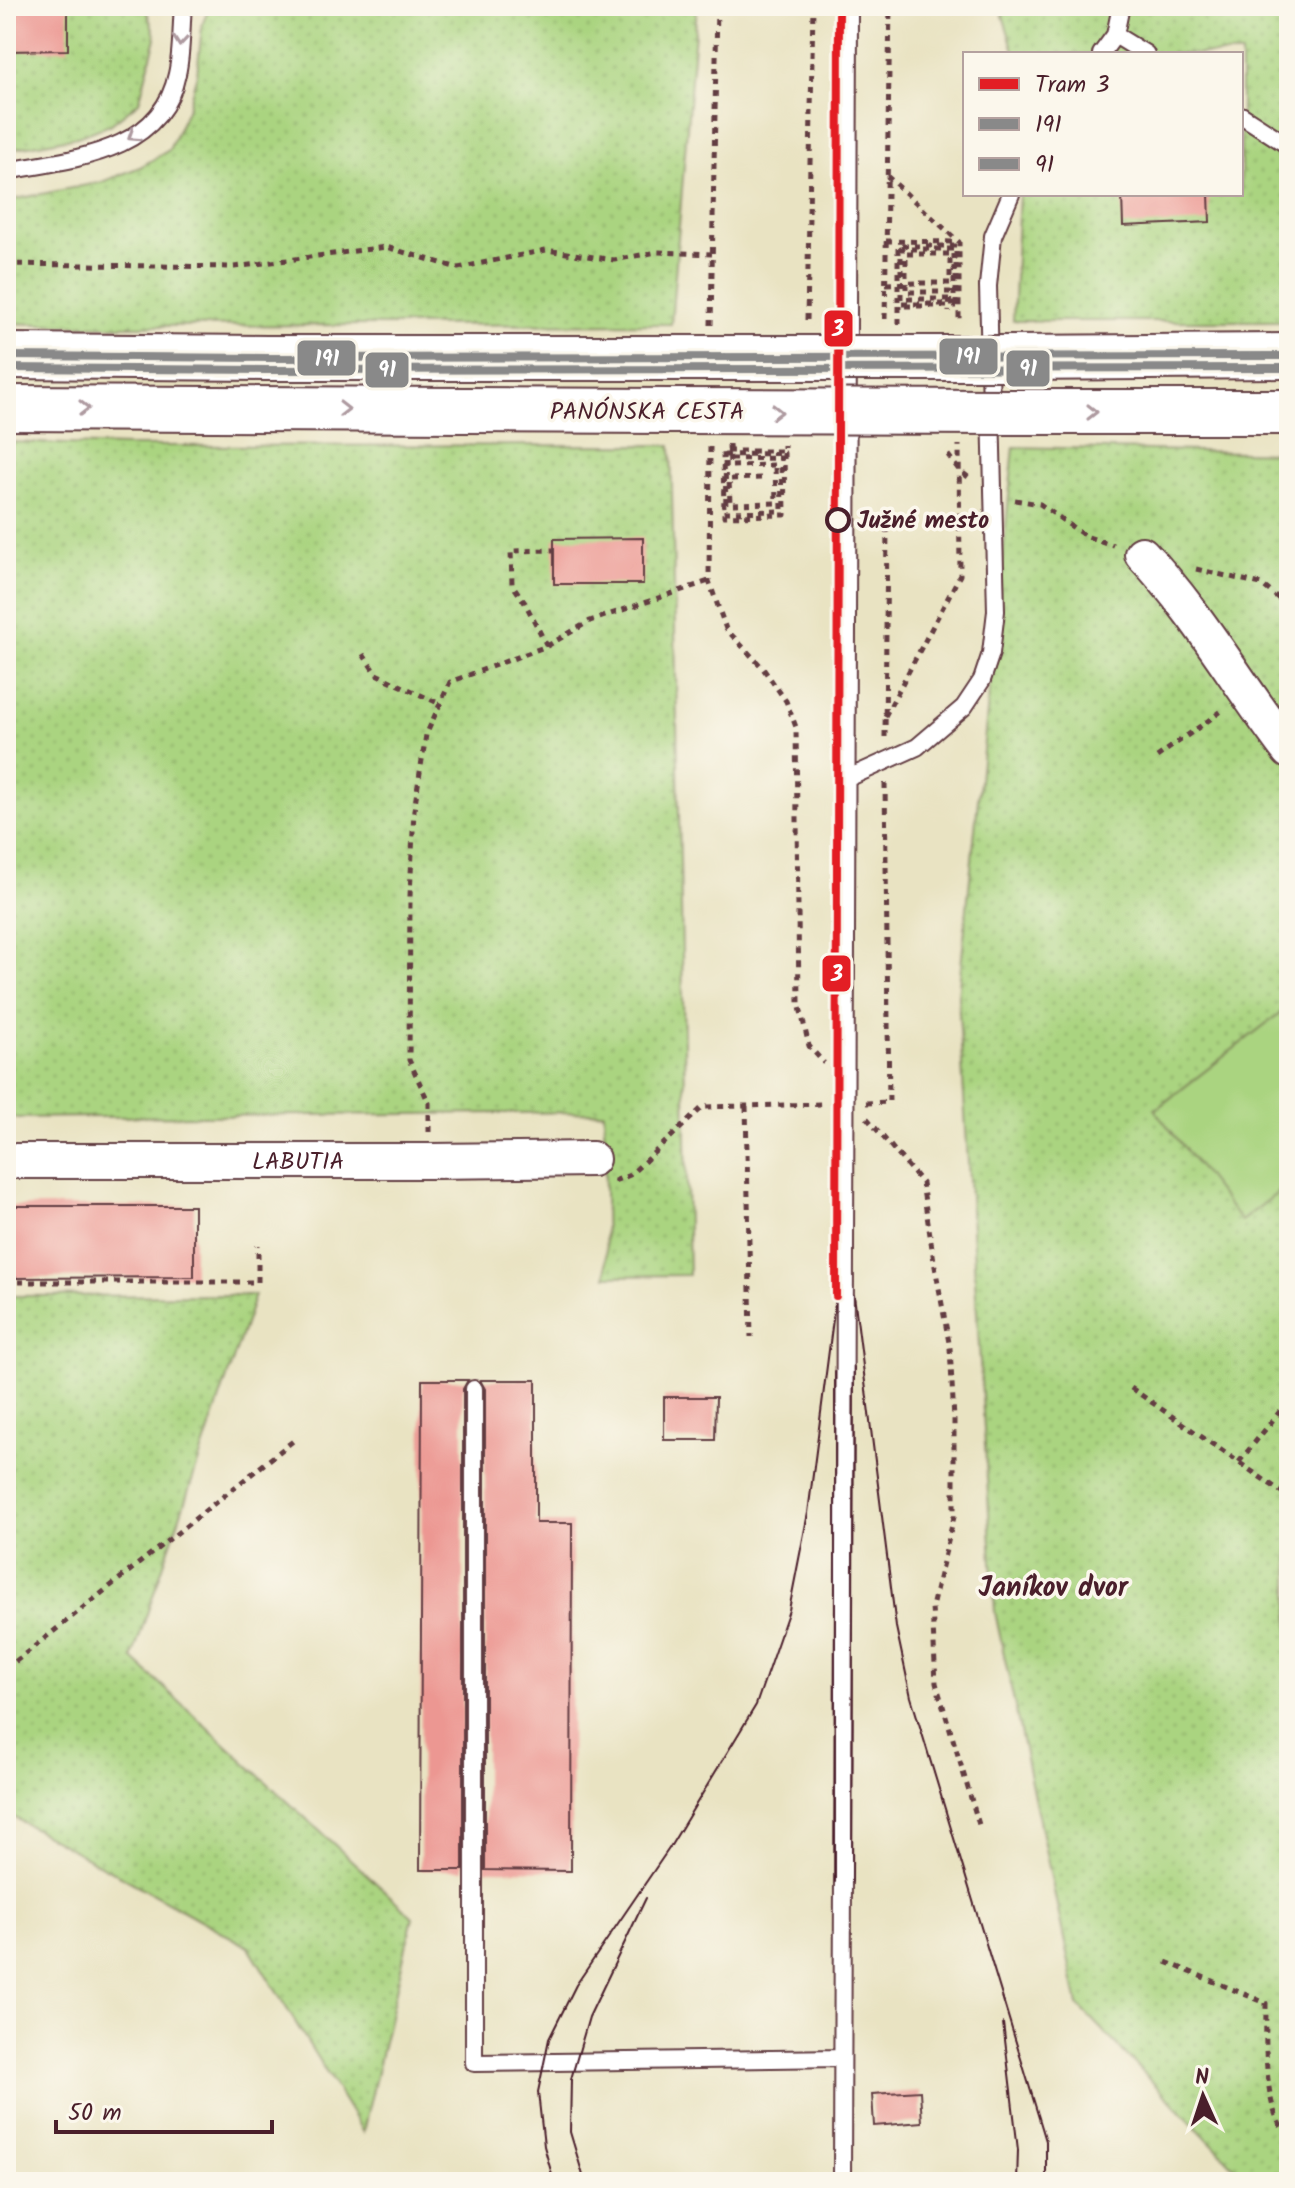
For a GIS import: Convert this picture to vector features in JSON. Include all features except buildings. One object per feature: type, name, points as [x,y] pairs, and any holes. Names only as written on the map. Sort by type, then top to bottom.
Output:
[{"type":"main road","name":"PANÓNSKA CESTA","points":[[6,356],[265,387],[671,411],[1289,412]]},
{"type":"main road","name":"PANÓNSKA CESTA","points":[[6,408],[671,358],[1289,356]]},
{"type":"street","points":[[1142,554],[1168,582],[1267,710],[1289,751]]},
{"type":"street","name":"LABUTIA","points":[[6,1161],[592,1159]]},
{"type":"lane","points":[[6,171],[114,147],[133,139],[148,126],[164,108],[177,75],[183,6]]},
{"type":"lane","points":[[842,2182],[849,6]]},
{"type":"lane","points":[[1102,52],[1115,35],[1125,8]]},
{"type":"lane","points":[[1115,35],[1143,52]]},
{"type":"lane","points":[[1243,116],[1289,146]]},
{"type":"lane","points":[[846,779],[917,747],[964,707],[982,680],[991,653],[996,611],[988,286],[993,236],[1010,196]]},
{"type":"lane","points":[[474,1389],[474,2063],[842,2058]]},
{"type":"path","points":[[807,320],[813,6]]},
{"type":"path","points":[[885,319],[890,6]]},
{"type":"path","points":[[886,241],[959,242]]},
{"type":"path","points":[[899,334],[899,306],[956,306],[956,246],[898,246],[898,304],[954,304],[954,249],[901,249],[901,299],[949,299]]},
{"type":"path","points":[[6,264],[234,267],[386,247],[458,268],[546,250],[614,260],[657,252],[712,254]]},
{"type":"path","points":[[886,284],[920,283],[950,283],[950,254],[906,254],[906,292],[950,292],[949,312]]},
{"type":"path","points":[[728,441],[730,466],[775,465],[776,503],[730,504],[729,479],[761,478]]},
{"type":"path","points":[[730,459],[781,458],[782,511],[726,512],[725,455],[784,453],[785,515],[724,516],[723,451],[784,451],[784,442]]},
{"type":"path","points":[[993,497],[1040,504],[1085,536],[1211,574],[1261,584],[1289,607]]},
{"type":"path","points":[[630,1175],[703,1107],[889,1102],[885,762],[887,526]]},
{"type":"path","points":[[547,646],[512,584],[511,551],[553,550]]},
{"type":"path","points":[[430,1161],[429,1103],[409,1060],[410,896],[414,810],[426,735],[450,682],[547,646],[590,621],[709,581]]},
{"type":"path","points":[[363,654],[376,674],[440,704]]},
{"type":"path","points":[[1157,757],[1267,710]]},
{"type":"path","points":[[746,1106],[751,1337]]},
{"type":"path","points":[[6,1282],[258,1282],[258,1245]]},
{"type":"path","points":[[1131,1388],[1289,1497]]},
{"type":"path","points":[[1239,1462],[1289,1400]]},
{"type":"path","points":[[6,1669],[293,1441]]},
{"type":"path","points":[[1166,1962],[1266,2003],[1267,2083],[1282,2130],[1289,2136]]},
{"type":"green space","points":[[6,6],[145,6],[156,38],[139,102],[110,125],[77,137],[6,150]]},
{"type":"green space","points":[[209,6],[697,6],[671,324],[101,326],[6,323],[6,201],[102,182],[140,167],[169,150],[187,110],[197,74],[202,26]]},
{"type":"green space","points":[[1000,6],[1289,6],[1289,321],[1013,321],[1019,196],[1243,196],[1243,52],[1014,52]]},
{"type":"green space","points":[[6,442],[127,446],[671,445],[689,1275],[606,1276],[604,1112],[6,1118]]},
{"type":"green space","points":[[1014,447],[1289,453],[1289,1006],[1155,1110],[1241,1220],[1289,1184],[1289,2182],[1249,2182],[1078,2005],[995,1612],[958,996]]},
{"type":"green space","points":[[1289,1006],[1289,1184],[1241,1221],[1155,1110]]},
{"type":"green space","points":[[255,1295],[132,1658],[413,1917],[363,2132],[249,1947],[6,1813],[6,1296]]},
{"type":"tram line","name":"3","points":[[836,1296],[839,6]]},
{"type":"tram line","points":[[854,1295],[896,1627],[911,1697],[1046,2141],[1046,2182]]},
{"type":"tram line","points":[[554,2182],[544,2146],[538,2092],[549,2039],[576,1985],[670,1847],[756,1705],[789,1610],[808,1513],[836,1296]]},
{"type":"tram line","points":[[852,1882],[854,1367]]},
{"type":"tram line","points":[[835,1372],[835,1882]]},
{"type":"tram line","points":[[585,2182],[570,2132],[571,2079],[589,2017],[646,1898]]},
{"type":"tram line","points":[[1003,2023],[1018,2150],[1017,2182]]},
{"type":"transit line","name":"191","points":[[6,356],[1289,356]]},
{"type":"transit line","name":"91","points":[[6,368],[1289,368]]},
{"type":"place","name":"Južné mesto","points":[[838,520]]},
{"type":"district","name":"Janíkov dvor","points":[[1053,1586]]}]
